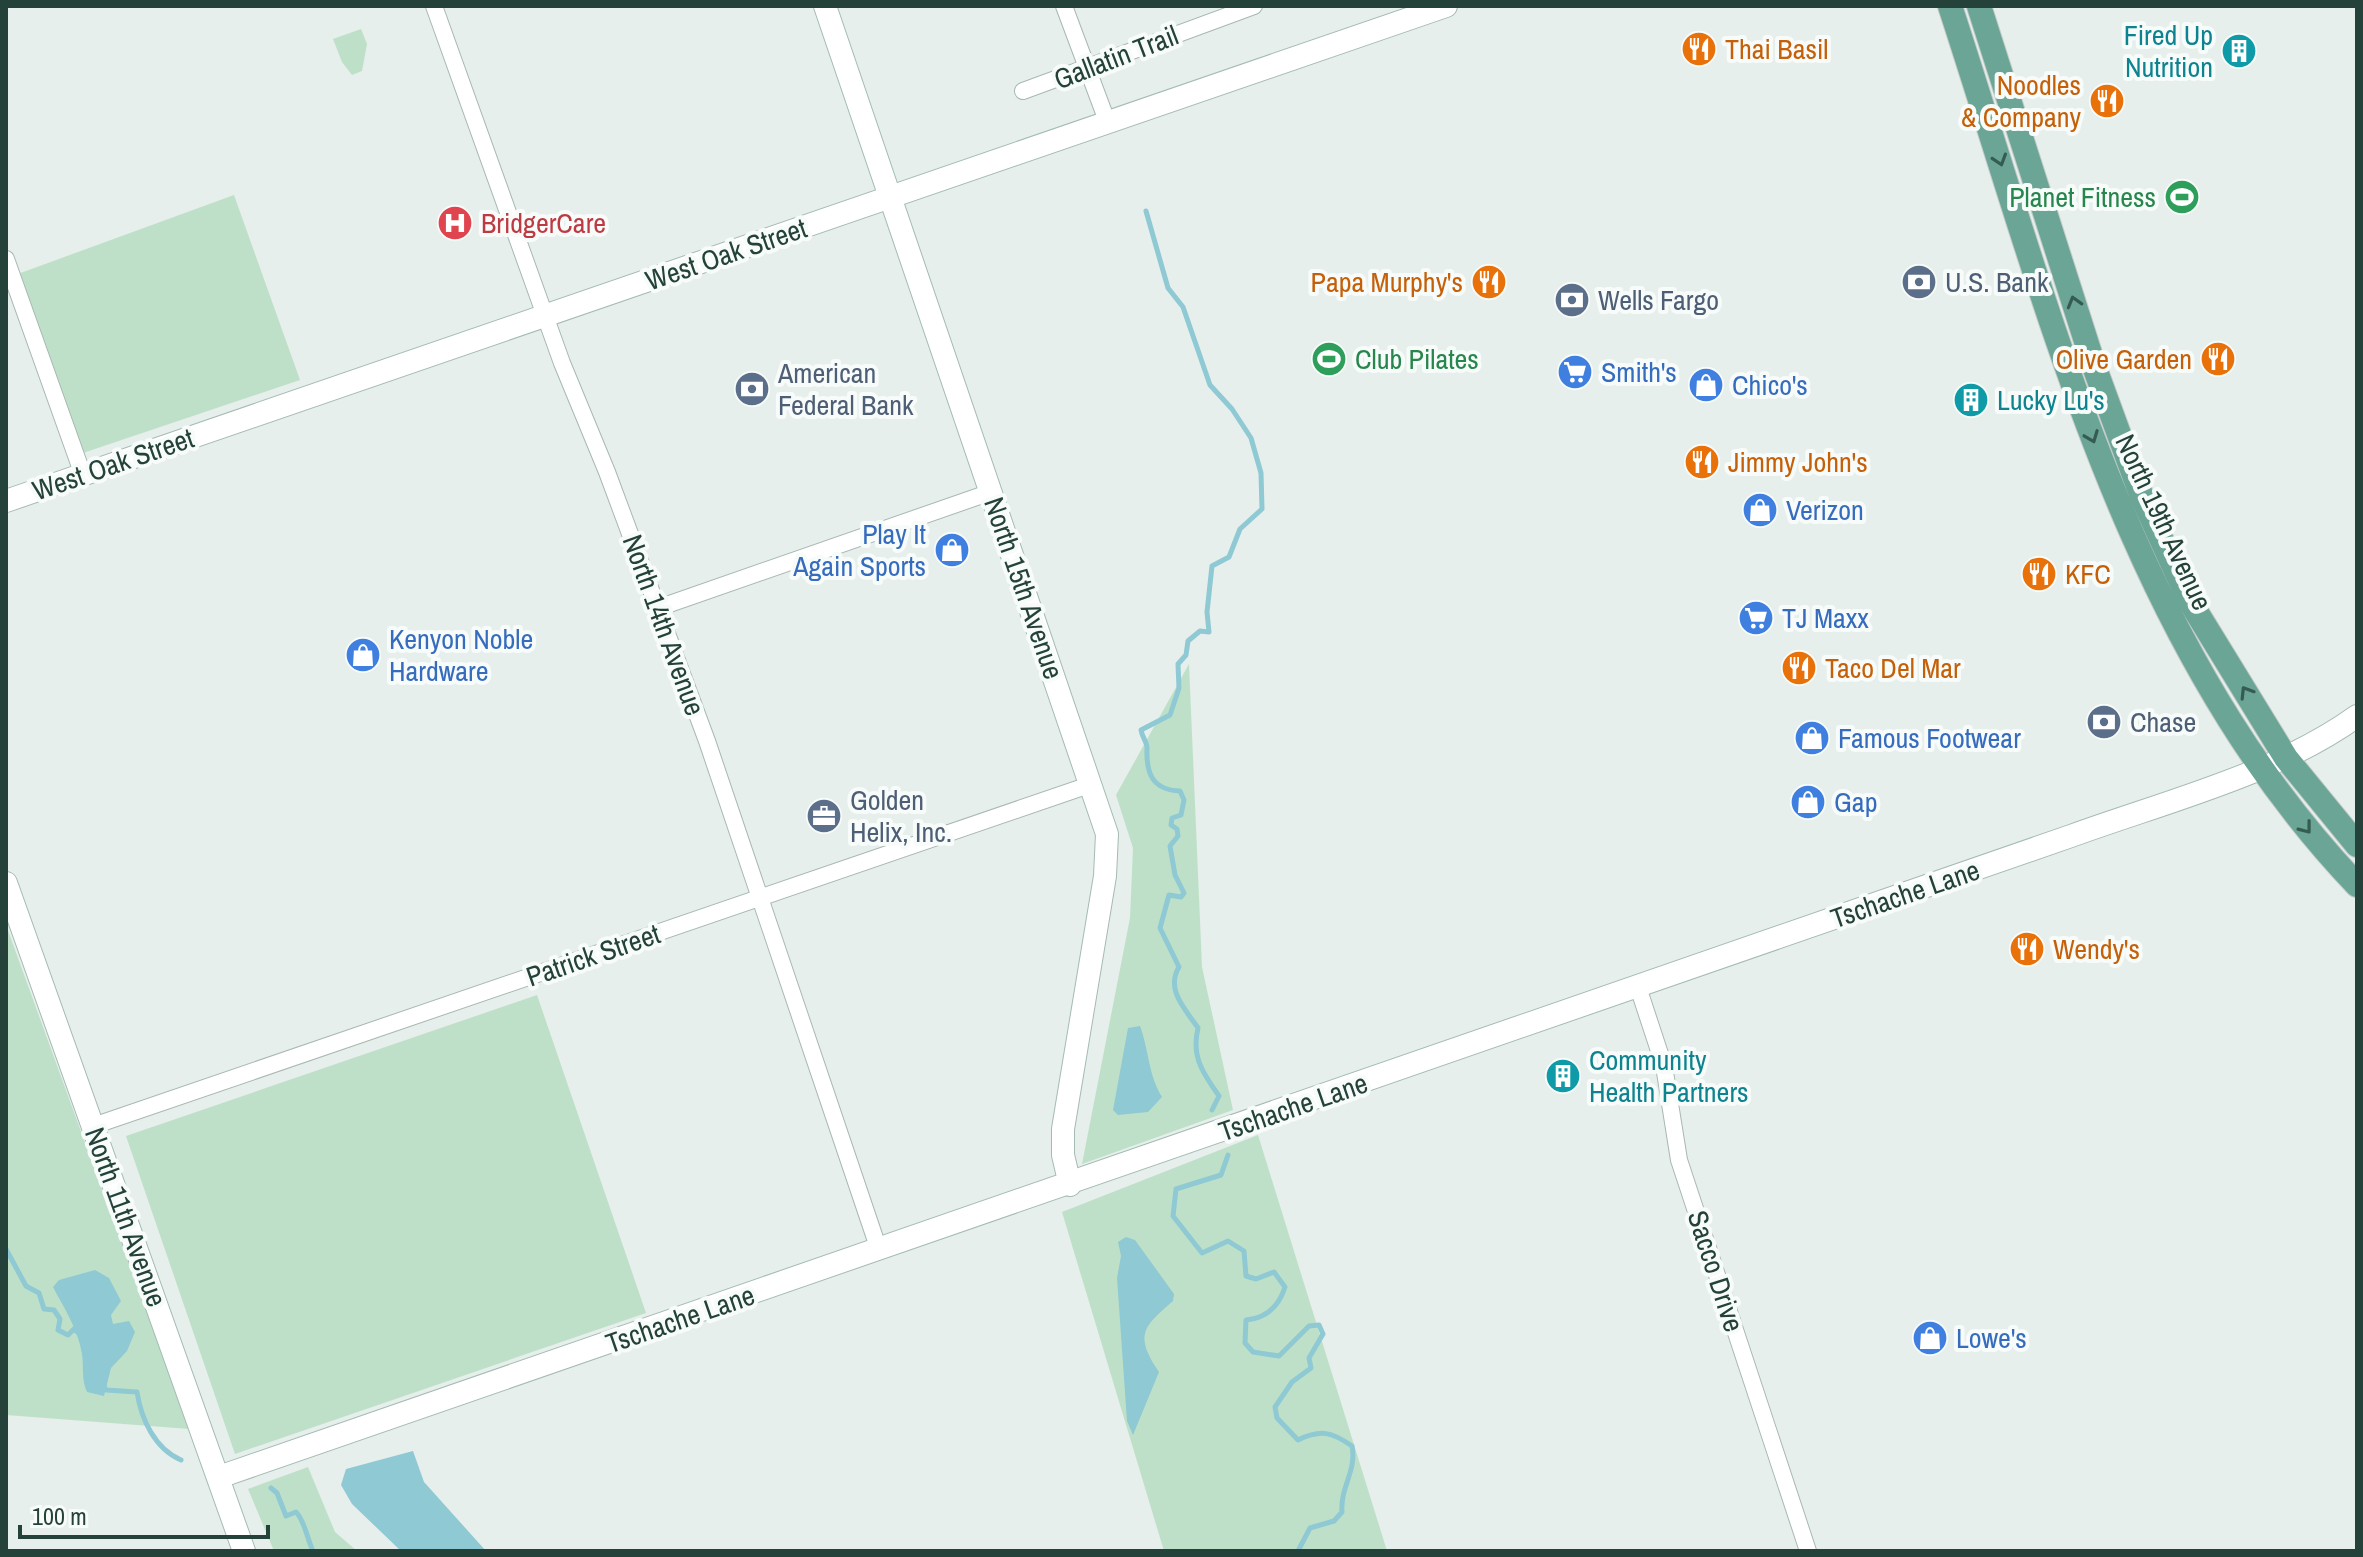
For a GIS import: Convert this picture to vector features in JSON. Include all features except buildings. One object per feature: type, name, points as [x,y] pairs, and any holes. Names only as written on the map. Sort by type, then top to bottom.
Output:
[{"type":"main road","name":"North 19th Avenue","points":[[1950,6],[2081,408],[2126,524],[2175,621],[2259,768],[2322,849],[2357,885]]},
{"type":"main road","name":"North 19th Avenue","points":[[1979,6],[2094,366],[2142,497],[2189,600],[2286,758],[2357,845]]},
{"type":"street","name":"North 14th Avenue","points":[[434,6],[546,316],[658,608],[879,1250]]},
{"type":"street","name":"North 15th Avenue","points":[[825,6],[1107,834],[1105,876],[1063,1129],[1063,1155],[1070,1185]]},
{"type":"street","points":[[1064,6],[1107,121]]},
{"type":"street","name":"Gallatin Trail","points":[[1023,91],[1254,6]]},
{"type":"street","name":"West Oak Street","points":[[6,501],[1446,6]]},
{"type":"street","points":[[6,259],[83,475]]},
{"type":"street","points":[[658,608],[991,492]]},
{"type":"street","name":"Tschache Lane","points":[[219,1477],[1070,1185],[2259,768],[2324,740],[2357,716]]},
{"type":"street","name":"Patrick Street","points":[[93,1126],[1092,784]]},
{"type":"street","name":"North 11th Avenue","points":[[6,883],[244,1551]]},
{"type":"street","name":"Sacco Drive","points":[[1638,987],[1664,1066],[1679,1160],[1808,1551]]},
{"type":"green space","points":[[361,29],[367,44],[362,71],[352,75],[342,62],[333,39]]},
{"type":"green space","points":[[234,195],[300,380],[80,454],[15,275]]},
{"type":"green space","points":[[1189,664],[1202,967],[1233,1110],[1082,1164],[1130,918],[1133,848],[1116,795]]},
{"type":"green space","points":[[6,925],[189,1429],[6,1415]]},
{"type":"green space","points":[[537,995],[646,1313],[235,1454],[126,1136]]},
{"type":"green space","points":[[1258,1135],[1387,1551],[1164,1551],[1062,1212]]},
{"type":"green space","points":[[308,1467],[335,1532],[357,1551],[274,1551],[248,1489]]},
{"type":"water","points":[[1140,1026],[1154,1080],[1162,1097],[1148,1112],[1118,1115],[1113,1110],[1128,1028]]},
{"type":"water","points":[[1126,1237],[1135,1240],[1174,1294],[1173,1301],[1145,1332],[1146,1349],[1159,1372],[1133,1435],[1127,1421],[1117,1278],[1121,1256],[1118,1242]]},
{"type":"water","points":[[95,1270],[109,1278],[121,1301],[111,1315],[113,1324],[129,1321],[135,1332],[127,1351],[111,1368],[104,1396],[87,1392],[77,1336],[53,1287],[59,1280]]},
{"type":"water","points":[[413,1451],[424,1482],[486,1551],[401,1551],[352,1504],[341,1485],[346,1469]]},
{"type":"waterway","points":[[1146,211],[1168,288],[1183,307],[1210,385],[1232,409],[1251,438],[1261,473],[1262,509],[1240,529],[1229,557],[1212,566],[1207,612],[1209,632],[1200,631],[1188,641],[1186,655],[1178,664],[1179,688],[1170,715],[1141,730],[1153,778],[1163,787],[1180,791],[1184,800],[1181,815],[1172,818],[1171,825],[1177,829],[1178,836],[1170,846],[1175,875],[1184,893],[1181,897],[1169,895],[1160,928],[1179,967],[1175,975],[1176,992],[1198,1028],[1197,1056],[1219,1096],[1212,1110]]},
{"type":"waterway","points":[[1228,1155],[1221,1175],[1176,1189],[1173,1216],[1202,1253],[1228,1241],[1244,1251],[1246,1276],[1256,1279],[1274,1272],[1285,1287],[1271,1310],[1260,1317],[1246,1320],[1245,1343],[1253,1352],[1279,1356],[1309,1326],[1319,1325],[1323,1334],[1309,1358],[1311,1368],[1292,1382],[1275,1407],[1277,1418],[1298,1440],[1313,1434],[1326,1434],[1352,1446],[1352,1463],[1343,1495],[1342,1512],[1334,1521],[1310,1528],[1298,1551]]},
{"type":"waterway","points":[[6,1249],[26,1286],[39,1293],[44,1309],[54,1310],[60,1319],[58,1330],[68,1335],[75,1328],[77,1332]]},
{"type":"waterway","points":[[103,1384],[106,1390],[137,1392],[151,1432],[164,1449],[181,1460]]},
{"type":"waterway","points":[[271,1488],[277,1493],[286,1516],[296,1512],[299,1516],[313,1551]]},
{"type":"place","name":"Thai Basil","points":[[1699,49]]},
{"type":"place","name":"Fired Up Nutrition","points":[[2239,51]]},
{"type":"place","name":"Noodles & Company","points":[[2107,101]]},
{"type":"place","name":"Planet Fitness","points":[[2182,197]]},
{"type":"place","name":"BridgerCare","points":[[455,223]]},
{"type":"place","name":"Papa Murphy's","points":[[1489,282]]},
{"type":"place","name":"U.S. Bank","points":[[1919,282]]},
{"type":"place","name":"Wells Fargo","points":[[1572,300]]},
{"type":"place","name":"Club Pilates","points":[[1329,359]]},
{"type":"place","name":"Olive Garden","points":[[2218,359]]},
{"type":"place","name":"Smith's","points":[[1575,372]]},
{"type":"place","name":"Chico's","points":[[1706,385]]},
{"type":"place","name":"American Federal Bank","points":[[752,389]]},
{"type":"place","name":"Lucky Lu's","points":[[1971,400]]},
{"type":"place","name":"Jimmy John's","points":[[1702,462]]},
{"type":"place","name":"Verizon","points":[[1760,510]]},
{"type":"place","name":"Play It Again Sports","points":[[952,550]]},
{"type":"place","name":"KFC","points":[[2039,574]]},
{"type":"place","name":"TJ Maxx","points":[[1756,618]]},
{"type":"place","name":"Kenyon Noble Hardware","points":[[363,655]]},
{"type":"place","name":"Taco Del Mar","points":[[1799,668]]},
{"type":"place","name":"Chase","points":[[2104,722]]},
{"type":"place","name":"Famous Footwear","points":[[1812,738]]},
{"type":"place","name":"Gap","points":[[1808,802]]},
{"type":"place","name":"Golden Helix, Inc.","points":[[824,816]]},
{"type":"place","name":"Wendy's","points":[[2027,949]]},
{"type":"place","name":"Community Health Partners","points":[[1563,1076]]},
{"type":"place","name":"Lowe's","points":[[1930,1338]]}]
